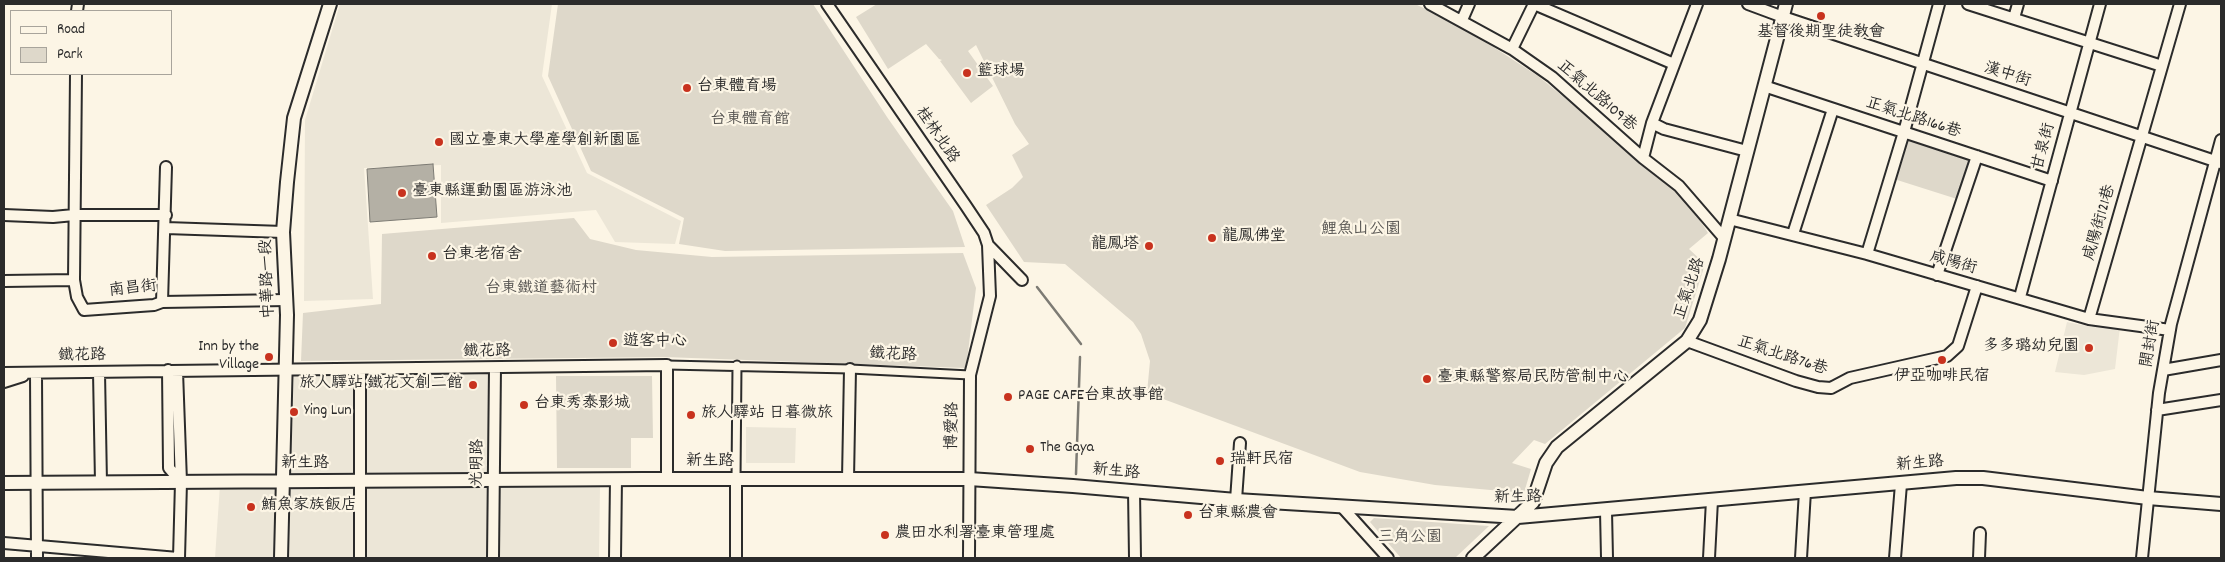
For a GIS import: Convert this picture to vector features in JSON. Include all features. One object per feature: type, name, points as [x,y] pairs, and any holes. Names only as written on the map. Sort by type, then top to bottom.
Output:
[{"type":"street","name":"中華路一段","points":[[281,558],[287,300],[283,232],[294,118],[330,4]]},
{"type":"street","name":"桂林北路","points":[[827,4],[984,233],[988,244],[990,296]]},
{"type":"street","name":"正氣北路109巷","points":[[1430,4],[1512,49],[1552,77],[1643,158],[1679,186],[1724,238]]},
{"type":"street","points":[[1462,20],[1469,4]]},
{"type":"street","points":[[1512,49],[1534,4],[1674,64]]},
{"type":"street","points":[[1643,158],[1652,123],[1696,4]]},
{"type":"street","name":"漢中街","points":[[1748,4],[1783,18],[2218,162]]},
{"type":"street","name":"正氣北路","points":[[1472,558],[1533,502],[1546,463],[1557,447],[1687,341],[1700,320],[1724,238],[1786,4]]},
{"type":"street","points":[[1867,254],[1904,132],[1939,4]]},
{"type":"street","points":[[1968,4],[2162,66]]},
{"type":"street","points":[[2014,18],[2018,4]]},
{"type":"street","name":"甘泉街","points":[[2020,298],[2100,4]]},
{"type":"street","name":"咸陽街121巷","points":[[2089,319],[2180,4]]},
{"type":"street","points":[[4,281],[74,280],[76,75]]},
{"type":"street","name":"正氣北路166巷","points":[[1764,86],[2052,181]]},
{"type":"street","points":[[1793,234],[1832,109]]},
{"type":"street","points":[[1652,123],[1664,129],[1747,151]]},
{"type":"street","name":"開封街","points":[[2142,558],[2157,410],[2170,330],[2218,162],[2221,140]]},
{"type":"street","points":[[1937,275],[1977,156]]},
{"type":"street","points":[[162,302],[166,228],[166,168]]},
{"type":"street","points":[[4,215],[53,217],[74,215],[166,215]]},
{"type":"street","name":"咸陽街","points":[[1729,219],[1867,254],[2089,319],[2170,330]]},
{"type":"street","points":[[166,228],[283,232]]},
{"type":"street","points":[[988,244],[1022,280]]},
{"type":"street","name":"南昌街","points":[[74,280],[77,297],[84,310],[154,305],[162,302],[287,300]]},
{"type":"street","name":"正氣北路76巷","points":[[1687,341],[1796,381],[1831,388],[1850,378],[1940,358],[1953,351],[1958,346],[1977,286]]},
{"type":"street","name":"博愛路","points":[[969,558],[970,375],[990,296]]},
{"type":"street","points":[[2163,370],[2221,360]]},
{"type":"street","points":[[667,365],[667,479]]},
{"type":"street","points":[[736,558],[737,365]]},
{"type":"street","name":"鐵花路","points":[[4,373],[737,365],[970,375]]},
{"type":"street","name":"光明路","points":[[493,558],[496,368]]},
{"type":"street","points":[[848,479],[850,369]]},
{"type":"street","points":[[360,370],[360,558]]},
{"type":"street","points":[[4,543],[179,558],[181,482],[169,468],[173,371]]},
{"type":"street","points":[[99,372],[101,483]]},
{"type":"street","points":[[4,382],[36,373],[37,558]]},
{"type":"street","points":[[2157,410],[2221,400]]},
{"type":"street","points":[[1236,500],[1240,443]]},
{"type":"street","name":"新生路","points":[[4,483],[969,479],[1236,500],[1518,517],[1606,511],[1956,478],[1983,478],[2148,498],[2221,504]]},
{"type":"street","points":[[615,558],[616,479]]},
{"type":"street","points":[[1895,558],[1901,484]]},
{"type":"street","points":[[1134,491],[1135,558]]},
{"type":"street","points":[[1801,558],[1805,491]]},
{"type":"street","points":[[1708,558],[1712,500]]},
{"type":"street","points":[[1342,507],[1388,558]]},
{"type":"street","points":[[1606,511],[1606,558]]},
{"type":"street","points":[[1979,558],[1980,533]]},
{"type":"shaded area","name":"國立臺東大學產學創新園區","points":[[340,4],[552,4],[542,76],[587,173],[681,221],[675,244],[615,242],[596,210],[441,223],[441,165],[364,168],[373,299],[304,301],[305,120]]},
{"type":"shaded area","name":"臺東縣運動園區游泳池","points":[[433,164],[437,217],[370,222],[367,169]]},
{"type":"shaded area","name":"多多璐幼兒園","points":[[2067,322],[2092,327],[2095,323],[2120,327],[2115,369],[2084,375],[2055,372]]},
{"type":"shaded area","points":[[489,370],[493,486],[600,487],[599,558],[215,558],[220,485],[290,487],[294,373]]},
{"type":"shaded area","points":[[746,427],[796,428],[795,463],[746,463]]},
{"type":"green space","name":"台東體育館","points":[[558,4],[813,4],[887,117],[953,211],[965,247],[725,251],[679,244],[684,218],[591,171],[548,76]]},
{"type":"green space","name":"鯉魚山公園","points":[[877,4],[1415,4],[1458,24],[1538,76],[1619,142],[1689,203],[1708,233],[1689,249],[1705,264],[1685,328],[1545,444],[1534,440],[1512,463],[1531,469],[1524,493],[1435,485],[1360,472],[1147,393],[1150,361],[1141,334],[1133,322],[1065,264],[1024,262],[986,205],[1012,188],[1023,177],[1012,155],[1029,144],[1015,124],[976,45],[968,51],[993,86],[971,103],[940,61],[942,60],[926,44],[888,69],[856,17]]},
{"type":"green space","points":[[1907,139],[1971,159],[1957,199],[1894,179]]},
{"type":"green space","name":"台東鐵道藝術村","points":[[574,218],[590,239],[636,250],[712,257],[963,253],[976,288],[966,368],[664,357],[301,361],[303,313],[381,304],[382,234]]},
{"type":"green space","points":[[556,376],[652,376],[653,438],[631,438],[631,468],[557,468]]},
{"type":"green space","name":"三角公園","points":[[1374,518],[1489,526],[1455,558],[1401,558],[1370,522]]},
{"type":"waterway","points":[[1037,287],[1081,344]]},
{"type":"waterway","points":[[1076,474],[1080,357]]},
{"type":"place","name":"基督後期聖徒教會","points":[[1821,16]]},
{"type":"place","name":"籃球場","points":[[967,73]]},
{"type":"place","name":"台東體育場","points":[[687,88]]},
{"type":"place","name":"國立臺東大學產學創新園區","points":[[439,142]]},
{"type":"place","name":"臺東縣運動園區游泳池","points":[[402,193]]},
{"type":"place","name":"龍鳳佛堂","points":[[1212,238]]},
{"type":"place","name":"龍鳳塔","points":[[1149,246]]},
{"type":"place","name":"台東老宿舍","points":[[432,256]]},
{"type":"place","name":"遊客中心","points":[[613,343]]},
{"type":"place","name":"多多璐幼兒園","points":[[2089,348]]},
{"type":"place","name":"Inn by the Village","points":[[269,357]]},
{"type":"place","name":"伊亞咖啡民宿","points":[[1942,360]]},
{"type":"place","name":"臺東縣警察局民防管制中心","points":[[1427,379]]},
{"type":"place","name":"旅人驛站 鐵花文創二館","points":[[473,385]]},
{"type":"place","name":"PAGE CAFE台東故事館","points":[[1008,397]]},
{"type":"place","name":"台東秀泰影城","points":[[524,405]]},
{"type":"place","name":"Ying Lun","points":[[294,412]]},
{"type":"place","name":"旅人驛站 日暮微旅","points":[[691,415]]},
{"type":"place","name":"The Gaya","points":[[1030,449]]},
{"type":"place","name":"瑞軒民宿","points":[[1220,461]]},
{"type":"place","name":"鮪魚家族飯店","points":[[251,507]]},
{"type":"place","name":"台東縣農會","points":[[1188,515]]},
{"type":"place","name":"農田水利署臺東管理處","points":[[885,535]]}]
